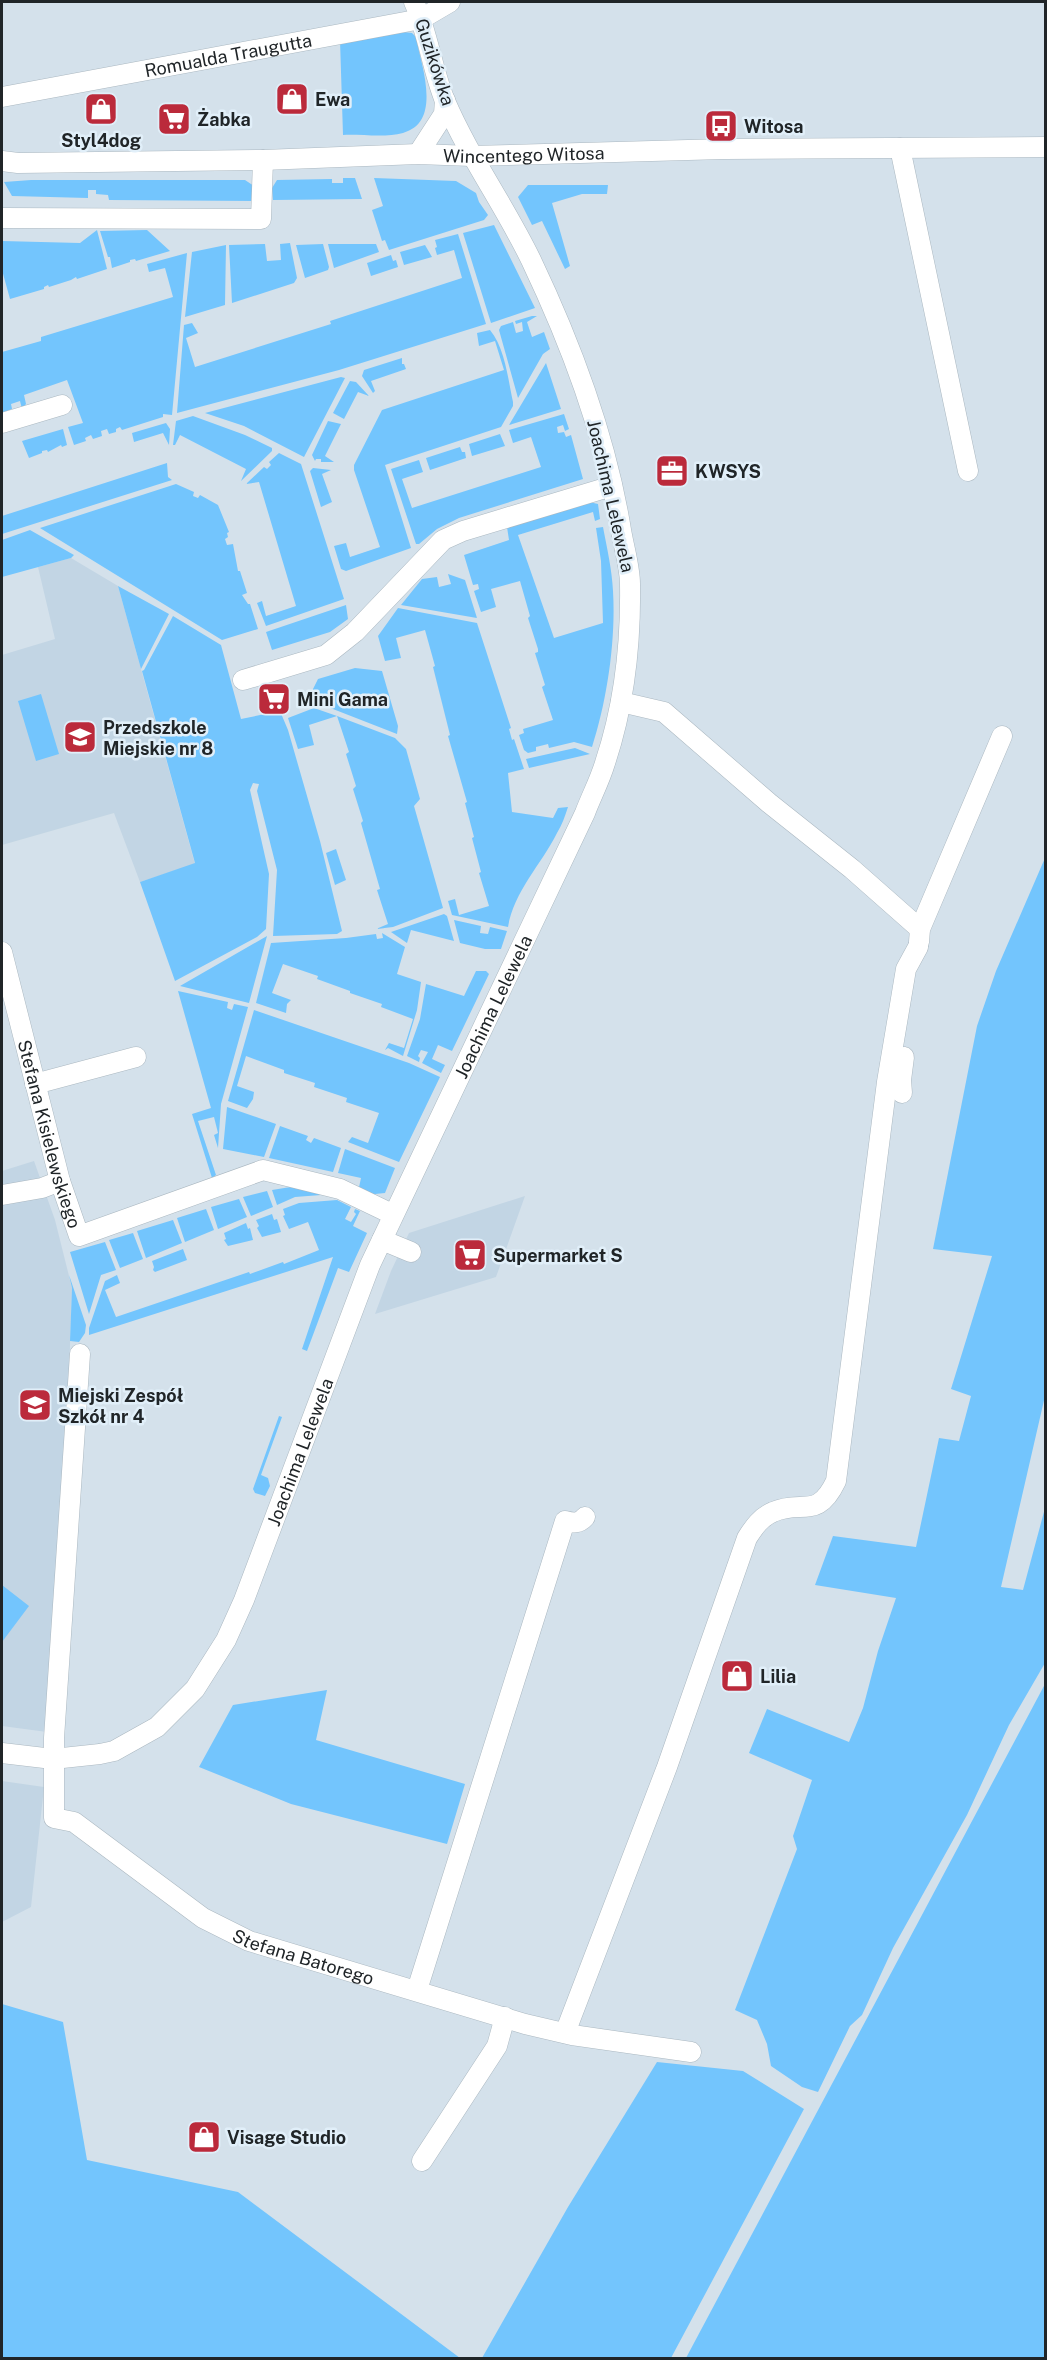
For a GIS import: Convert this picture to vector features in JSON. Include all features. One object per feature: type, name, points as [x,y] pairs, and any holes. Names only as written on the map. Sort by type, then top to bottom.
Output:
[{"type":"street","name":"Romualda Traugutta","points":[[2,97],[450,2]]},
{"type":"street","name":"Guzikówka","points":[[418,10],[445,100],[471,156]]},
{"type":"street","points":[[418,154],[444,114],[445,100]]},
{"type":"street","name":"Wincentego Witosa","points":[[2,161],[30,163],[262,160],[418,154],[471,156],[724,149],[1046,147]]},
{"type":"street","points":[[900,148],[968,471]]},
{"type":"street","name":"Joachima Lelewela","points":[[53,1759],[114,1751],[157,1727],[195,1689],[226,1640],[244,1600],[381,1240],[585,813],[605,764],[621,702],[628,641],[630,582],[612,486],[592,414],[559,320],[531,259],[471,156]]},
{"type":"street","points":[[2,218],[261,219],[262,160]]},
{"type":"street","points":[[2,423],[62,405]]},
{"type":"street","points":[[243,680],[326,655],[355,632],[443,540],[463,531],[612,486]]},
{"type":"street","points":[[621,702],[664,712],[770,803],[852,869],[919,938],[921,961],[902,1069],[902,1093]]},
{"type":"street","points":[[565,2033],[667,1767],[747,1538],[755,1525],[775,1511],[815,1505],[823,1501],[830,1494],[836,1481],[887,1082],[906,969],[1002,736]]},
{"type":"street","name":"Stefana Kisielewskiego","points":[[2,952],[60,1181],[79,1236],[263,1170],[339,1189],[393,1214]]},
{"type":"street","points":[[35,1084],[136,1057]]},
{"type":"street","points":[[2,1195],[42,1188],[60,1181]]},
{"type":"street","points":[[381,1240],[411,1252]]},
{"type":"street","points":[[2,1753],[53,1759],[80,1354]]},
{"type":"street","points":[[417,1990],[565,1521],[574,1523],[585,1517]]},
{"type":"street","name":"Stefana Batorego","points":[[53,1759],[54,1818],[74,1822],[203,1918],[249,1941],[525,2024],[565,2033],[691,2052]]},
{"type":"street","points":[[422,2161],[497,2046],[505,2017]]},
{"type":"shaded area","points":[[395,31],[412,33],[416,37],[425,77],[426,105],[423,117],[415,127],[403,133],[381,136],[343,135],[340,40]]},
{"type":"shaded area","points":[[343,178],[355,178],[362,199],[273,200],[272,188],[277,180],[332,179],[332,183],[343,183]]},
{"type":"shaded area","points":[[374,178],[456,181],[476,193],[488,215],[484,220],[389,250],[385,240],[382,241],[372,210],[383,206]]},
{"type":"shaded area","points":[[245,180],[254,186],[256,201],[109,200],[108,195],[96,194],[96,190],[88,190],[88,198],[12,196],[4,182]]},
{"type":"shaded area","points":[[528,185],[608,185],[607,194],[582,194],[552,203],[570,266],[565,269],[542,221],[532,225],[518,197]]},
{"type":"shaded area","points":[[494,225],[535,308],[491,323],[463,233]]},
{"type":"shaded area","points":[[97,230],[107,269],[49,287],[48,285],[44,289],[10,299],[2,270],[2,241],[80,243]]},
{"type":"shaded area","points":[[147,230],[170,251],[136,261],[135,259],[130,260],[130,262],[112,268],[100,231]]},
{"type":"shaded area","points":[[458,234],[486,324],[339,370],[177,413],[184,325],[192,323],[198,333],[186,338],[195,367],[331,324],[330,321],[462,278],[454,250],[437,255],[435,248],[437,247],[435,240]]},
{"type":"shaded area","points":[[290,243],[297,278],[294,283],[232,303],[229,245],[265,244],[267,261],[281,260],[280,244]]},
{"type":"shaded area","points":[[323,244],[328,270],[305,278],[296,245]]},
{"type":"shaded area","points":[[328,244],[376,244],[379,252],[334,268]]},
{"type":"shaded area","points":[[226,245],[225,305],[185,317],[192,252]]},
{"type":"shaded area","points":[[425,245],[432,257],[404,265],[400,252]]},
{"type":"shaded area","points":[[187,253],[172,415],[163,414],[163,417],[122,430],[120,427],[116,429],[116,432],[109,434],[107,429],[101,431],[102,436],[93,439],[91,435],[85,438],[86,441],[74,445],[68,427],[83,423],[67,380],[24,395],[26,404],[22,409],[20,401],[11,404],[12,409],[2,413],[2,352],[41,341],[41,337],[173,297],[165,268],[149,272],[147,264]]},
{"type":"shaded area","points":[[391,255],[398,267],[371,276],[367,263]]},
{"type":"shaded area","points":[[537,316],[527,322],[532,337],[544,332],[550,349],[543,354],[518,398],[499,330],[501,326],[513,322],[516,333],[523,331],[522,322],[516,324],[515,321]]},
{"type":"shaded area","points":[[490,330],[503,355],[513,402],[501,427],[385,465],[411,548],[346,571],[341,569],[334,546],[346,543],[350,557],[380,547],[354,465],[382,410],[504,370],[495,341],[479,346],[477,333]]},
{"type":"shaded area","points":[[402,358],[402,364],[406,369],[371,381],[375,391],[373,393],[362,376],[364,370]]},
{"type":"shaded area","points":[[546,363],[561,409],[509,425]]},
{"type":"shaded area","points":[[341,377],[345,378],[304,457],[244,426],[205,413]]},
{"type":"shaded area","points":[[350,381],[356,382],[369,396],[358,392],[344,419],[333,413]]},
{"type":"shaded area","points":[[564,414],[569,429],[565,431],[563,425],[557,427],[558,433],[564,432],[566,437],[571,435],[583,479],[459,518],[437,529],[416,544],[391,469],[419,460],[423,472],[402,479],[412,508],[541,467],[531,437],[513,443],[509,430]]},
{"type":"shaded area","points":[[193,416],[245,435],[272,448],[272,451],[241,481],[246,469],[180,435],[173,445],[176,421]]},
{"type":"shaded area","points":[[328,421],[341,424],[325,456],[334,462],[321,462],[321,459],[315,461],[312,455]]},
{"type":"shaded area","points":[[166,423],[170,429],[169,445],[163,433],[134,442],[132,433]]},
{"type":"shaded area","points":[[63,429],[67,445],[62,447],[61,445],[48,452],[47,450],[42,451],[29,458],[22,441]]},
{"type":"shaded area","points":[[500,434],[505,446],[472,456],[469,444]]},
{"type":"shaded area","points":[[460,447],[462,452],[465,452],[466,458],[430,470],[426,458]]},
{"type":"shaded area","points":[[279,453],[301,464],[344,599],[266,626],[257,603],[262,601],[266,616],[296,606],[259,482],[246,484],[264,467],[267,469],[271,465],[269,462]]},
{"type":"shaded area","points":[[167,463],[168,477],[172,480],[2,534],[2,516]]},
{"type":"shaded area","points":[[313,468],[331,470],[322,474],[332,502],[321,507],[310,471]]},
{"type":"shaded area","points":[[176,484],[194,492],[193,496],[198,498],[200,495],[218,505],[229,532],[225,539],[227,545],[233,544],[238,571],[240,571],[247,593],[242,595],[250,604],[258,629],[222,640],[40,528]]},
{"type":"shaded area","points":[[589,502],[598,504],[600,519],[595,521],[593,512],[518,535],[554,638],[603,623],[601,561],[596,528],[603,527],[612,575],[614,610],[612,650],[602,710],[592,747],[574,742],[549,748],[548,744],[536,747],[536,751],[528,753],[524,750],[519,735],[524,733],[523,729],[553,720],[542,687],[545,685],[535,653],[538,649],[520,581],[491,589],[496,607],[481,612],[474,591],[479,589],[478,584],[473,585],[464,555],[509,540],[507,527]]},
{"type":"shaded area","points":[[30,530],[74,555],[71,558],[2,577],[2,540]]},
{"type":"shaded area","name":"Przedszkole Miejskie nr 8","points":[[71,558],[118,586],[195,864],[140,882],[114,813],[2,845],[2,655],[55,639],[38,567]]},
{"type":"shaded area","points":[[448,574],[465,580],[477,618],[401,605],[422,579],[437,577],[439,587],[451,584]]},
{"type":"shaded area","points":[[118,586],[169,614],[141,669]]},
{"type":"shaded area","points":[[346,605],[348,619],[330,632],[272,650],[266,632]]},
{"type":"shaded area","points":[[398,608],[477,623],[511,728],[509,729],[512,740],[514,739],[524,769],[508,773],[512,812],[553,818],[558,808],[568,807],[551,845],[516,902],[508,927],[452,915],[448,901],[455,899],[459,915],[489,906],[479,873],[481,872],[472,838],[474,837],[465,803],[467,802],[448,736],[450,735],[425,630],[396,638],[401,658],[385,661],[378,636]]},
{"type":"shaded area","points":[[173,616],[221,645],[241,719],[280,711],[288,730],[320,841],[342,931],[337,934],[273,936],[277,870],[257,791],[259,784],[253,783],[250,790],[269,874],[266,929],[257,937],[175,981],[140,882],[195,863],[142,671]]},
{"type":"shaded area","points":[[355,668],[382,671],[398,726],[397,734],[315,702],[313,689],[318,679]]},
{"type":"shaded area","points":[[41,694],[59,754],[36,761],[18,701]]},
{"type":"shaded area","points":[[314,708],[337,716],[309,725],[314,745],[298,749],[288,718]]},
{"type":"shaded area","points":[[337,716],[395,738],[406,749],[420,799],[414,806],[443,908],[393,927],[376,929],[388,924],[377,890],[380,889],[353,789],[356,786],[346,754],[349,752]]},
{"type":"shaded area","points":[[575,748],[590,754],[529,768],[526,759]]},
{"type":"shaded area","points":[[336,849],[346,880],[335,885],[326,853]]},
{"type":"shaded area","points":[[1045,858],[1045,1396],[1001,1587],[1023,1590],[1045,1508],[1045,1663],[1009,1725],[967,1815],[893,1948],[862,2015],[850,2026],[818,2092],[802,2087],[771,2066],[767,2044],[757,2020],[735,2010],[797,1849],[793,1836],[812,1780],[749,1753],[767,1709],[849,1742],[863,1708],[878,1651],[896,1598],[815,1585],[833,1536],[916,1547],[939,1438],[959,1441],[971,1396],[951,1389],[992,1256],[933,1249],[977,1026],[996,971]]},
{"type":"shaded area","points":[[444,914],[447,916],[454,941],[411,930],[407,943],[391,932]]},
{"type":"shaded area","points":[[454,920],[481,926],[480,933],[488,934],[490,927],[507,931],[501,949],[485,949],[460,943]]},
{"type":"shaded area","points":[[382,933],[405,947],[397,974],[421,982],[417,1010],[403,1056],[388,1048],[385,1050],[389,1043],[404,1048],[413,1019],[381,1007],[382,1004],[317,979],[318,976],[283,964],[272,993],[291,1000],[287,1004],[286,1013],[256,1003],[271,943],[376,934],[377,939],[383,938]]},
{"type":"shaded area","points":[[267,936],[249,1003],[180,986]]},
{"type":"shaded area","points":[[476,971],[486,971],[489,974],[452,1051],[438,1045],[432,1059],[445,1065],[441,1073],[422,1063],[428,1052],[421,1050],[418,1056],[419,1062],[407,1056],[420,1019],[426,984],[464,996]]},
{"type":"shaded area","points":[[178,991],[228,1002],[227,1008],[232,1010],[234,1004],[248,1007],[221,1104],[218,1148],[214,1135],[218,1133],[214,1117],[198,1121],[216,1175],[212,1178],[192,1114],[211,1108]]},
{"type":"shaded area","points":[[254,1010],[409,1063],[440,1077],[399,1162],[348,1142],[352,1137],[368,1143],[379,1113],[346,1102],[347,1098],[314,1087],[315,1083],[284,1073],[284,1070],[246,1056],[237,1086],[254,1092],[253,1099],[247,1108],[228,1101]]},
{"type":"shaded area","points":[[227,1107],[276,1124],[264,1157],[223,1149]]},
{"type":"shaded area","points":[[280,1126],[308,1136],[306,1140],[311,1143],[314,1138],[341,1148],[333,1172],[269,1158]]},
{"type":"shaded area","points":[[345,1149],[395,1168],[385,1193],[365,1195],[358,1192],[361,1178],[338,1173]]},
{"type":"shaded area","name":"Miejski Zespół Szkół nr 4","points":[[34,1161],[55,1220],[72,1288],[65,1490],[47,1732],[2,1726],[2,1171]]},
{"type":"shaded area","points":[[303,1185],[334,1194],[295,1197],[277,1205],[272,1190]]},
{"type":"shaded area","points":[[267,1191],[273,1207],[251,1216],[243,1197]]},
{"type":"shaded area","points":[[525,1196],[496,1277],[375,1314],[391,1271],[409,1233]]},
{"type":"shaded area","points":[[239,1199],[247,1217],[218,1229],[211,1207]]},
{"type":"shaded area","points":[[337,1200],[351,1207],[345,1219],[351,1222],[356,1214],[355,1209],[360,1211],[353,1226],[367,1233],[349,1272],[338,1268],[307,1351],[302,1349],[333,1257],[89,1335],[89,1328],[105,1281],[117,1275],[120,1283],[105,1290],[116,1317],[249,1272],[250,1274],[283,1262],[284,1264],[319,1250],[308,1222],[289,1229],[283,1216],[285,1215],[283,1209],[299,1203]]},
{"type":"shaded area","points":[[206,1209],[214,1230],[185,1242],[177,1218]]},
{"type":"shaded area","points":[[272,1214],[274,1220],[277,1219],[281,1232],[262,1237],[256,1220]]},
{"type":"shaded area","points":[[173,1220],[182,1243],[146,1258],[137,1231]]},
{"type":"shaded area","points":[[246,1223],[253,1240],[228,1246],[224,1240],[226,1239],[224,1233]]},
{"type":"shaded area","points":[[133,1233],[143,1259],[120,1268],[109,1240]]},
{"type":"shaded area","points":[[105,1242],[116,1270],[101,1275],[89,1314],[70,1252]]},
{"type":"shaded area","points":[[183,1249],[187,1260],[155,1272],[153,1270],[152,1261]]},
{"type":"shaded area","points":[[69,1275],[86,1325],[85,1333],[79,1342],[70,1341],[72,1288]]},
{"type":"shaded area","points":[[279,1416],[282,1417],[261,1475],[268,1478],[270,1486],[265,1496],[255,1493],[253,1489]]},
{"type":"shaded area","points":[[2,1585],[29,1606],[2,1642]]},
{"type":"shaded area","points":[[1045,1684],[1045,2358],[686,2358]]},
{"type":"shaded area","points":[[327,1690],[316,1740],[465,1784],[447,1844],[291,1804],[199,1767],[233,1705]]},
{"type":"shaded area","points":[[2,1781],[44,1787],[31,1907],[2,1922]]},
{"type":"shaded area","points":[[2,2004],[63,2022],[87,2160],[238,2192],[460,2358],[2,2358]]},
{"type":"shaded area","points":[[657,2062],[743,2071],[804,2109],[671,2358],[482,2358],[568,2207]]},
{"type":"place","name":"Ewa","points":[[292,99]]},
{"type":"place","name":"Styl4dog","points":[[101,109]]},
{"type":"place","name":"Żabka","points":[[174,119]]},
{"type":"place","name":"Witosa","points":[[721,126]]},
{"type":"place","name":"KWSYS","points":[[672,471]]},
{"type":"place","name":"Mini Gama","points":[[274,699]]},
{"type":"place","name":"Przedszkole Miejskie nr 8","points":[[80,737]]},
{"type":"place","name":"Supermarket S","points":[[470,1255]]},
{"type":"place","name":"Miejski Zespół Szkół nr 4","points":[[35,1405]]},
{"type":"place","name":"Lilia","points":[[737,1676]]},
{"type":"place","name":"Visage Studio","points":[[204,2137]]}]
